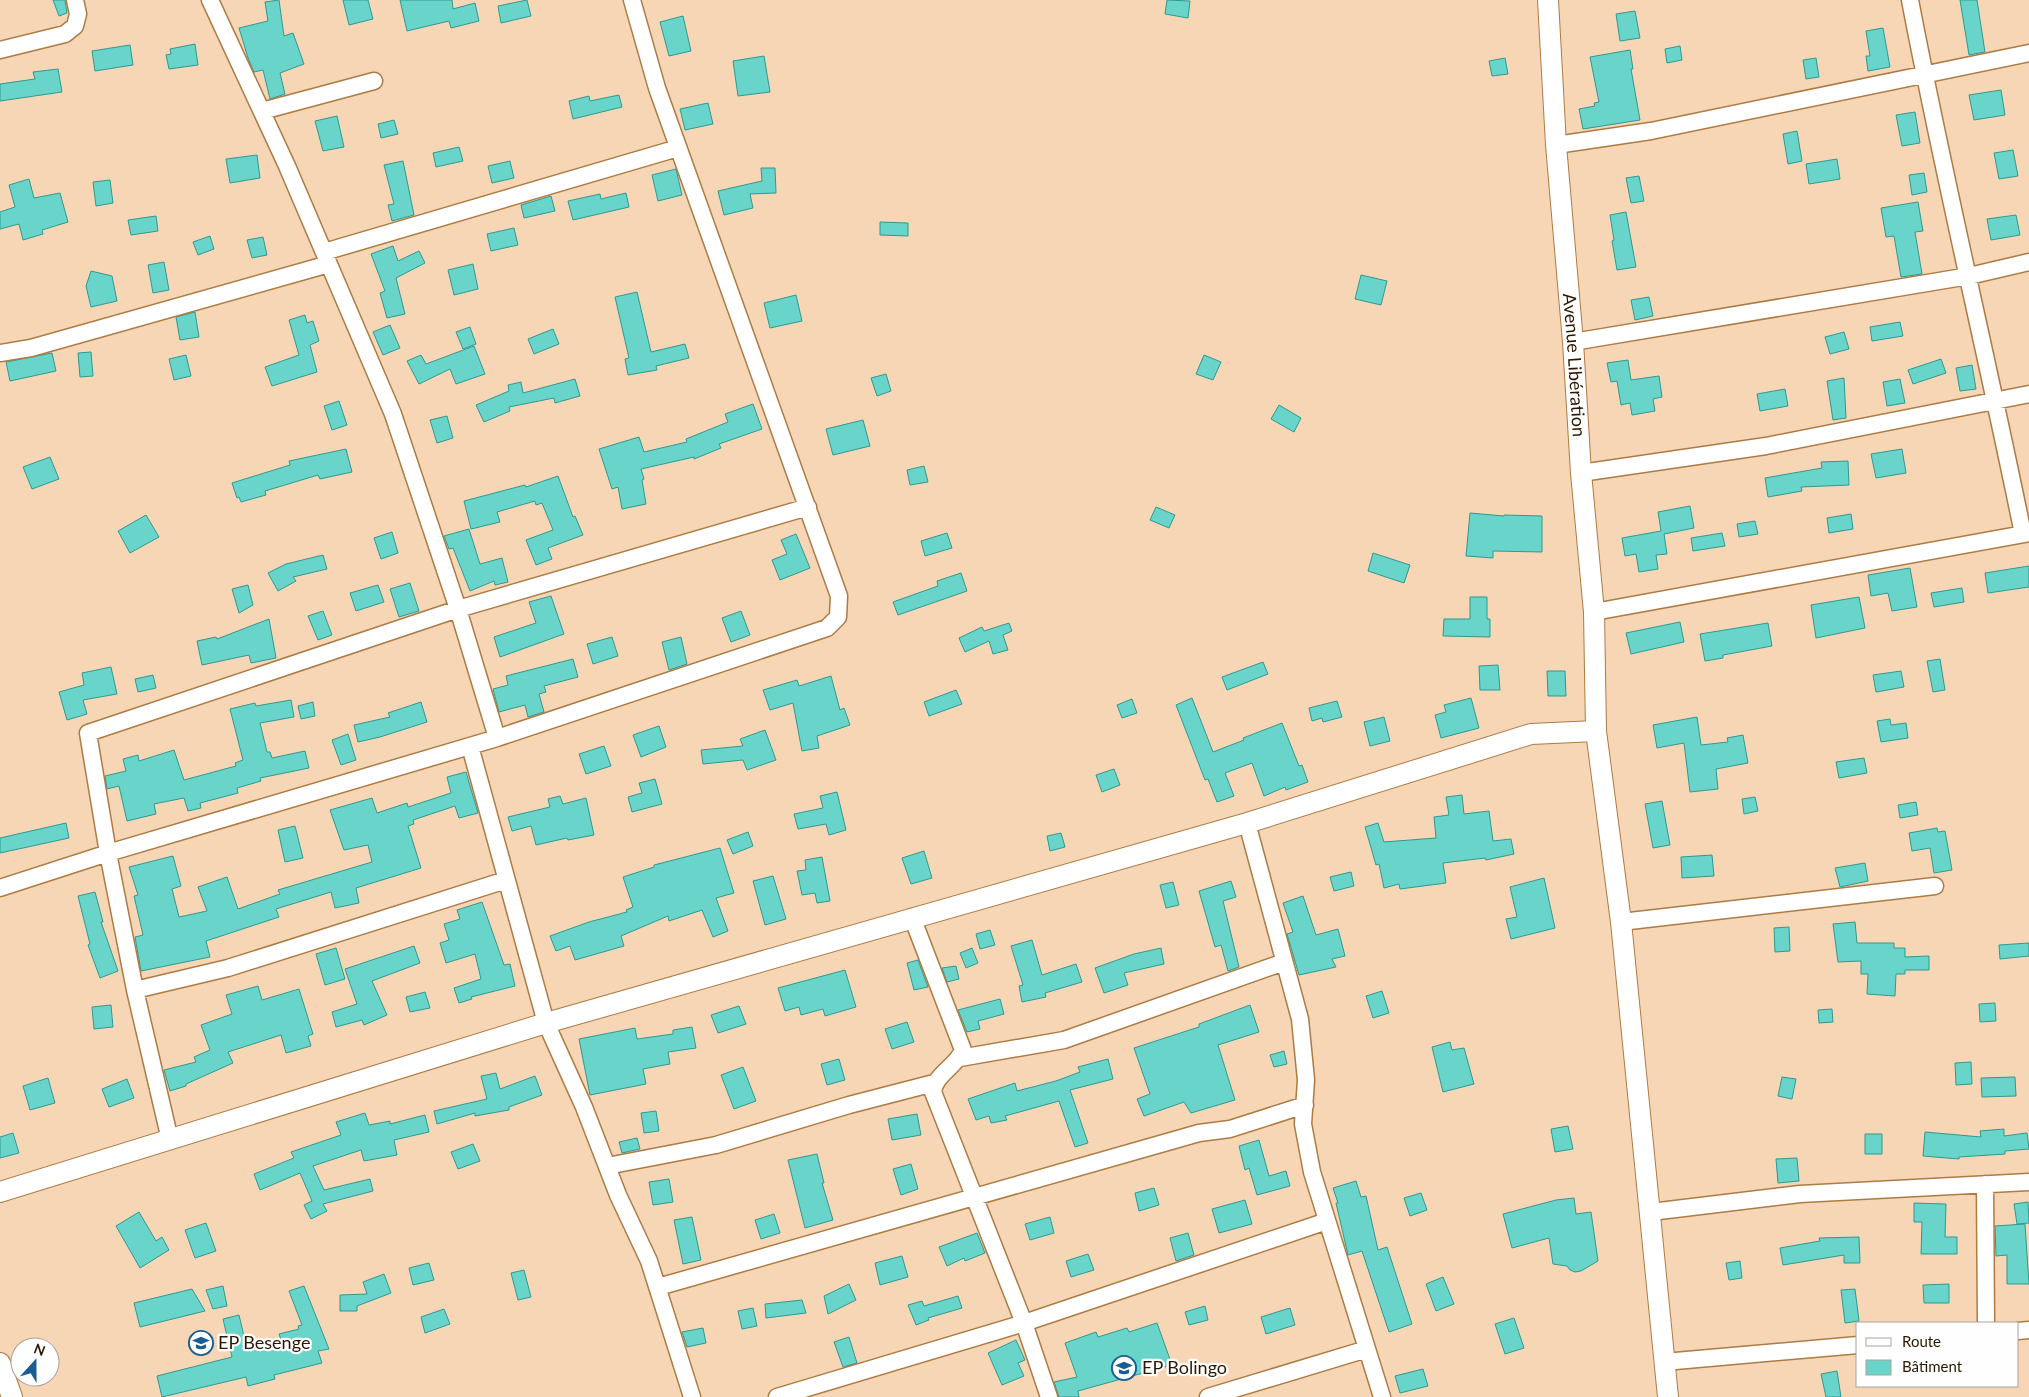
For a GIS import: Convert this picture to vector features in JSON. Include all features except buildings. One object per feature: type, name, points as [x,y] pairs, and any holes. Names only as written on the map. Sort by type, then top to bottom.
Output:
[{"type":"street","points":[[0,50],[66,34],[75,26],[78,14],[75,0]]},
{"type":"street","points":[[210,0],[262,111],[394,414],[458,609],[497,738]]},
{"type":"street","points":[[0,888],[108,853],[497,738],[827,628],[838,617],[839,596],[657,88],[632,0]]},
{"type":"street","name":"Avenue Libération","points":[[1548,0],[1556,144],[1573,342],[1581,473],[1594,612],[1596,731],[1621,922],[1668,1397]]},
{"type":"street","points":[[1594,612],[2026,534],[1924,74],[1910,0]]},
{"type":"street","points":[[1556,144],[1651,131],[2029,53]]},
{"type":"street","points":[[262,111],[374,81]]},
{"type":"street","points":[[0,353],[31,348],[678,148]]},
{"type":"street","points":[[1573,342],[1969,276],[2029,262]]},
{"type":"street","points":[[1581,473],[1766,446],[2029,394]]},
{"type":"street","points":[[170,1140],[135,990],[108,853],[88,732],[458,609],[808,507]]},
{"type":"street","points":[[0,1192],[546,1023],[1247,823],[1532,734],[1596,731]]},
{"type":"street","points":[[470,746],[546,1023],[584,1107],[618,1194],[650,1261],[692,1397]]},
{"type":"street","points":[[1247,823],[1300,1019],[1306,1080],[1303,1124],[1312,1172],[1382,1397]]},
{"type":"street","points":[[135,990],[228,968],[506,880]]},
{"type":"street","points":[[1621,922],[1935,886]]},
{"type":"street","points":[[607,1166],[729,1142],[812,1116],[934,1083],[960,1058],[963,1050],[912,918]]},
{"type":"street","points":[[960,1058],[1064,1040],[1284,962]]},
{"type":"street","points":[[934,1083],[933,1092],[1024,1323],[1049,1397]]},
{"type":"street","points":[[658,1287],[1199,1133],[1230,1129],[1305,1105]]},
{"type":"street","points":[[1651,1212],[1800,1194],[2029,1182]]},
{"type":"street","points":[[1985,1184],[1986,1322]]},
{"type":"street","points":[[776,1397],[1024,1323],[1327,1221]]},
{"type":"street","points":[[1664,1362],[1856,1345]]},
{"type":"street","points":[[1208,1397],[1367,1349]]},
{"type":"street","points":[[0,1363],[12,1397]]},
{"type":"place","name":"EP Besenge","points":[[201,1343]]},
{"type":"place","name":"EP Bolingo","points":[[1124,1368]]}]
